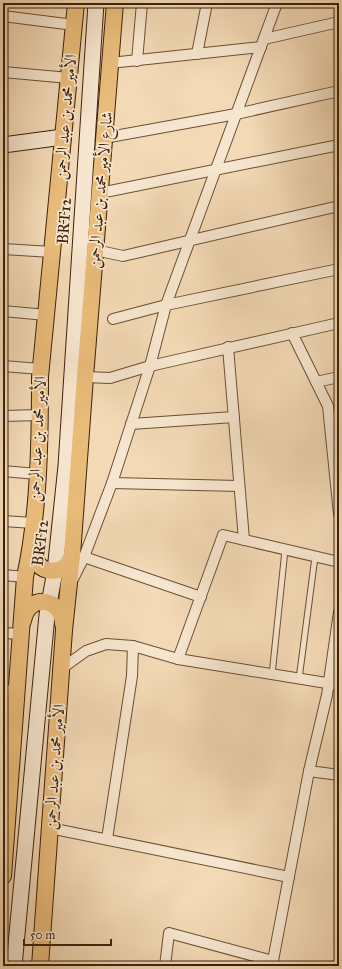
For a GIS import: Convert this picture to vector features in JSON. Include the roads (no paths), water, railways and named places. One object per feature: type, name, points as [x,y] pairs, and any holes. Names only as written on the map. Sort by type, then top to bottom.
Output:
[{"type":"main road","name":"الأمير محمد بن عبد الرحمن","points":[[3,876],[10,690],[21,630],[25,577],[32,543],[37,474],[41,369],[76,3]]},
{"type":"main road","name":"BRT12","points":[[14,966],[49,603],[55,571],[66,466],[96,3]]},
{"type":"main road","name":"شارع الأمير محمد بن عبد الرحمن","points":[[85,377],[115,3]]},
{"type":"main road","points":[[3,145],[63,137]]},
{"type":"main road","name":"الأمير محمد بن عبد الرحمن","points":[[40,966],[64,630],[70,584],[78,556],[85,377]]},
{"type":"main road","points":[[32,543],[36,561],[39,566],[50,571],[55,571],[66,566],[78,556]]},
{"type":"main road","points":[[21,630],[24,616],[29,607],[39,602],[55,605],[61,613],[64,630]]},
{"type":"street","points":[[137,60],[142,3]]},
{"type":"street","points":[[197,54],[207,3]]},
{"type":"street","points":[[201,597],[78,556],[112,483],[150,366],[166,305],[277,3]]},
{"type":"street","points":[[3,16],[74,25]]},
{"type":"street","points":[[110,64],[197,54],[262,43],[339,22]]},
{"type":"street","points":[[3,72],[69,78]]},
{"type":"street","points":[[104,138],[236,114],[339,91]]},
{"type":"street","points":[[100,193],[339,145]]},
{"type":"street","points":[[95,250],[123,256],[339,206]]},
{"type":"street","points":[[3,249],[52,252]]},
{"type":"street","points":[[113,319],[166,305],[339,269]]},
{"type":"street","points":[[3,311],[46,315]]},
{"type":"street","points":[[85,377],[110,378],[150,366],[228,347],[339,323]]},
{"type":"street","points":[[292,333],[328,406],[335,432],[339,514]]},
{"type":"street","points":[[228,347],[244,540]]},
{"type":"street","points":[[3,366],[41,369]]},
{"type":"street","points":[[316,382],[339,377]]},
{"type":"street","points":[[3,416],[40,415]]},
{"type":"street","points":[[130,424],[234,417]]},
{"type":"street","points":[[3,472],[37,474]]},
{"type":"street","points":[[112,483],[239,486]]},
{"type":"street","points":[[3,521],[33,523]]},
{"type":"street","points":[[178,659],[223,534],[339,562]]},
{"type":"street","points":[[3,575],[25,577]]},
{"type":"street","points":[[165,966],[170,933],[273,963],[309,771],[328,684],[339,612]]},
{"type":"street","points":[[3,633],[21,630]]},
{"type":"street","points":[[61,669],[86,651],[106,644],[134,646],[178,659],[339,685]]},
{"type":"street","points":[[107,839],[132,676],[134,646]]},
{"type":"street","points":[[309,771],[339,775]]},
{"type":"street","points":[[50,828],[289,877]]},
{"type":"lane","points":[[272,675],[285,550]]},
{"type":"lane","points":[[299,679],[315,557]]}]
